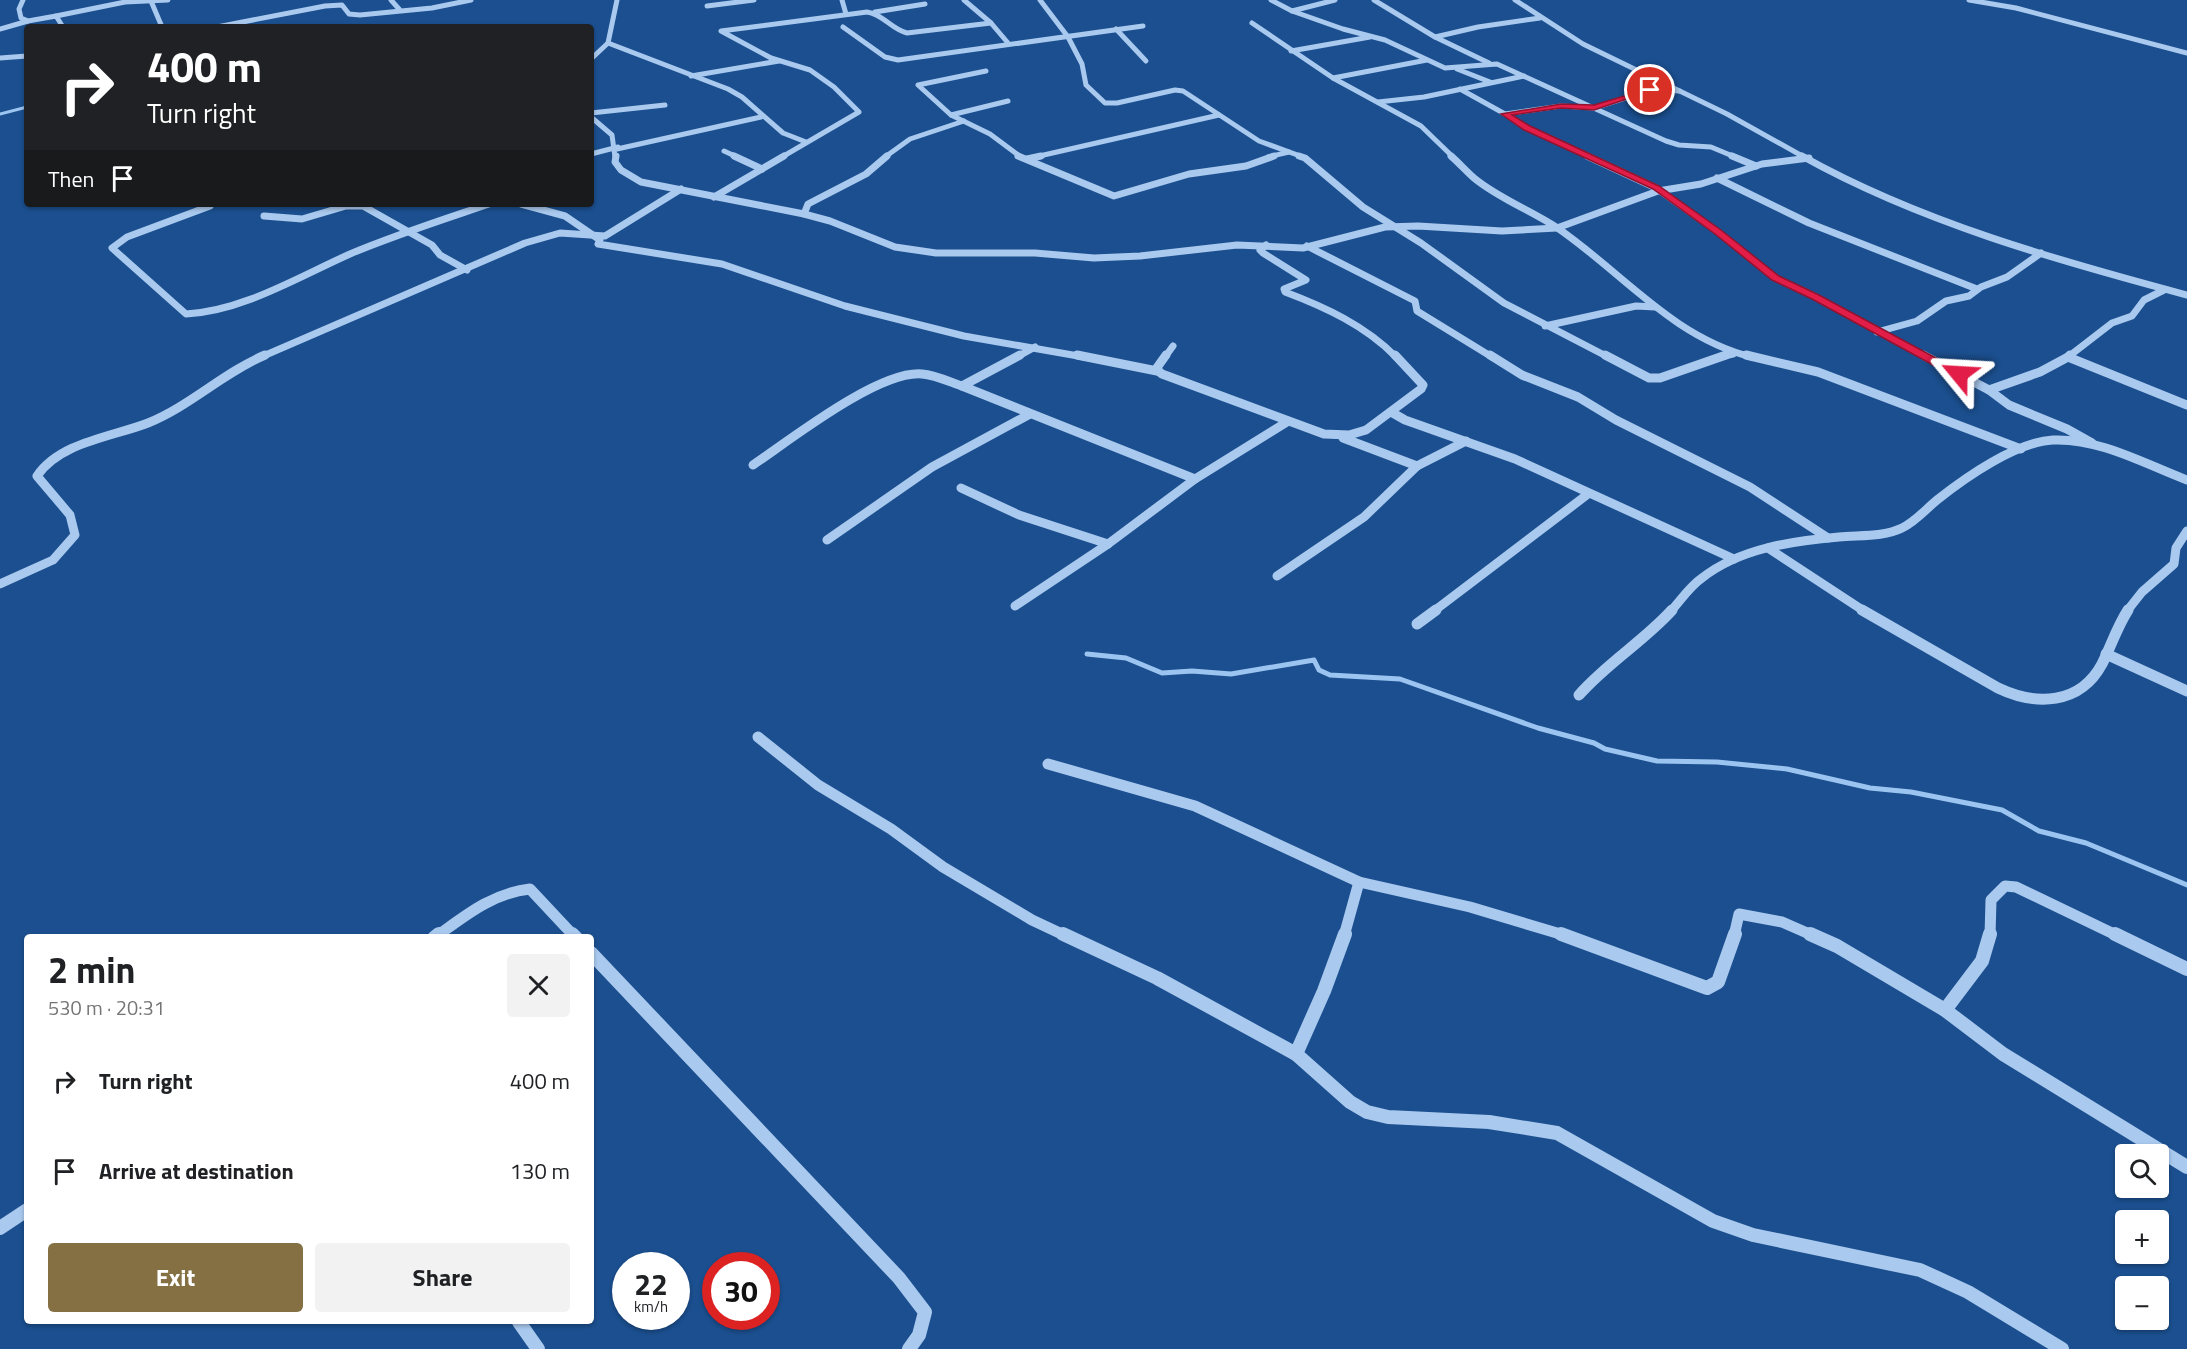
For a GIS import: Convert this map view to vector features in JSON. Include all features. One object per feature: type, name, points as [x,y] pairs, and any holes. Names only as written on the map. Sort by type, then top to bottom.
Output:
[{"type":"street","points":[[22,0],[21,18],[28,21]]},
{"type":"street","points":[[0,29],[28,21],[135,0],[168,0]]},
{"type":"street","points":[[337,0],[353,16],[399,9],[432,8],[471,0]]},
{"type":"street","points":[[391,0],[399,9]]},
{"type":"street","points":[[594,56],[608,43],[617,0]]},
{"type":"street","points":[[706,6],[754,0]]},
{"type":"street","points":[[842,0],[846,14]]},
{"type":"street","points":[[964,0],[991,23],[1008,43]]},
{"type":"street","points":[[1040,0],[1068,37],[1075,55],[1082,64],[1086,85],[1105,103],[1117,103],[1179,90],[1259,141],[1293,152],[1338,184],[1363,207],[1466,273],[1504,303],[1545,326],[1654,378],[1675,375],[1720,356],[1736,353]]},
{"type":"street","points":[[1271,0],[1292,11],[1372,36],[1444,68],[1457,69],[1489,63]]},
{"type":"street","points":[[1292,11],[1335,0]]},
{"type":"street","points":[[1374,0],[1435,36],[1489,63],[1524,76],[1679,146],[1711,147],[1756,166]]},
{"type":"street","points":[[1515,0],[1540,18],[1619,63],[1680,91],[1872,191],[2041,253],[2187,296]]},
{"type":"street","points":[[1969,0],[2034,11],[2093,29],[2160,43],[2187,53]]},
{"type":"street","points":[[151,1],[159,24]]},
{"type":"street","points":[[714,197],[859,111],[834,87],[810,70],[758,52],[721,31],[925,4]]},
{"type":"street","points":[[234,24],[342,5]]},
{"type":"street","points":[[875,12],[897,30],[907,33],[991,23]]},
{"type":"street","points":[[56,16],[61,24]]},
{"type":"street","points":[[1435,36],[1540,18]]},
{"type":"street","points":[[1252,23],[1333,78],[1421,126],[1475,179],[1557,228],[1655,307],[1692,333],[1736,353],[1818,372],[2021,449]]},
{"type":"street","points":[[843,27],[885,57],[898,60],[1143,26]]},
{"type":"street","points":[[1116,29],[1146,61]]},
{"type":"street","points":[[1291,51],[1372,36]]},
{"type":"street","points":[[608,43],[728,89],[742,97],[761,117],[783,133],[806,142]]},
{"type":"street","points":[[0,58],[24,56]]},
{"type":"street","points":[[1333,78],[1428,59]]},
{"type":"street","points":[[691,76],[780,61]]},
{"type":"street","points":[[1457,69],[1490,82]]},
{"type":"street","points":[[986,71],[918,85],[951,115],[990,134],[1016,155],[1114,195],[1190,174],[1246,166],[1260,159],[1293,152]]},
{"type":"street","points":[[1378,102],[1524,76]]},
{"type":"street","points":[[1460,89],[1527,128],[1661,191],[1775,278],[1816,297],[1877,332],[1989,390],[2009,405],[2067,429],[2092,443],[2187,480]]},
{"type":"street","points":[[1505,114],[1561,106],[1594,108],[1650,90],[1680,91]]},
{"type":"street","points":[[951,115],[1008,101]]},
{"type":"street","points":[[594,115],[664,105]]},
{"type":"street","points":[[1027,159],[1219,115]]},
{"type":"street","points":[[594,153],[761,117]]},
{"type":"street","points":[[594,118],[613,137],[618,148],[615,162],[629,176],[641,182],[804,214],[830,221],[896,247],[936,253],[1035,253],[1114,257],[1215,246],[1266,245],[1289,248],[1327,244],[1365,231],[1395,227],[1502,231],[1557,228],[1596,211],[1661,191],[1756,166],[1809,158]]},
{"type":"street","points":[[804,214],[808,204],[866,174],[910,139],[964,121]]},
{"type":"street","points":[[724,151],[762,169]]},
{"type":"street","points":[[1717,178],[1809,223],[1977,290]]},
{"type":"street","points":[[681,189],[602,238],[598,244],[722,264],[845,306],[964,336],[1035,347],[1157,371],[1287,423],[1342,438],[1417,466]]},
{"type":"street","points":[[207,207],[127,237],[112,248],[186,314],[202,314],[269,290],[407,232],[480,207]]},
{"type":"street","points":[[264,216],[302,219],[343,207]]},
{"type":"street","points":[[365,207],[432,245],[440,255],[467,270]]},
{"type":"street","points":[[532,207],[565,216],[590,235]]},
{"type":"street","points":[[0,584],[52,560],[75,535],[70,515],[37,476],[42,468],[52,461],[70,451],[157,419],[255,359],[546,236],[560,233],[602,238]]},
{"type":"street","points":[[1266,245],[1260,250],[1263,253],[1305,280],[1288,287],[1285,292],[1322,306],[1381,342],[1423,385],[1419,394],[1391,412],[1374,427],[1352,437],[1342,438]]},
{"type":"street","points":[[1307,246],[1415,301],[1416,311],[1496,361],[1530,378],[1578,397],[1616,420],[1750,487],[1828,538]]},
{"type":"street","points":[[1877,332],[1899,328],[1917,321],[1946,302],[1969,296],[2007,277],[2041,253]]},
{"type":"street","points":[[1989,390],[2040,372],[2068,357],[2112,323],[2132,316],[2144,300],[2164,290]]},
{"type":"street","points":[[1545,326],[1636,306],[1655,307]]},
{"type":"street","points":[[1157,371],[1173,346]]},
{"type":"street","points":[[962,386],[1035,347]]},
{"type":"street","points":[[2068,357],[2187,405]]},
{"type":"street","points":[[753,465],[836,408],[897,377],[922,374],[962,386],[1195,479]]},
{"type":"street","points":[[1391,412],[1405,420],[1515,459],[1734,559]]},
{"type":"street","points":[[827,540],[932,467],[1030,414]]},
{"type":"street","points":[[1015,606],[1108,544],[1195,479],[1287,423]]},
{"type":"street","points":[[1579,694],[1595,677],[1656,628],[1701,578],[1734,559],[1768,548],[1828,538],[1884,533],[1902,528],[1986,466],[2021,449],[2052,440],[2092,443]]},
{"type":"street","points":[[1277,576],[1364,516],[1417,466],[1466,441]]},
{"type":"street","points":[[961,488],[1019,514],[1108,544]]},
{"type":"street","points":[[1417,624],[1588,494]]},
{"type":"street","points":[[1768,548],[1903,638],[2009,692],[2026,698],[2053,699],[2079,691],[2089,684],[2126,612],[2144,589],[2174,564],[2176,548],[2187,531]]},
{"type":"street","points":[[2106,654],[2187,691]]},
{"type":"street","points":[[758,737],[818,784],[891,829],[943,867],[1032,920],[1157,978],[1296,1054],[1350,1102],[1367,1112],[1388,1117],[1489,1122],[1557,1133],[1713,1221],[1753,1236],[1920,1270],[1968,1292],[2062,1349]]},
{"type":"street","points":[[1048,764],[1195,806],[1359,882],[1470,907],[1564,935],[1693,985],[1707,988],[1718,982],[1722,965],[1733,942],[1739,914],[1782,922],[1837,946],[1945,1010],[2013,1060],[2123,1130],[2187,1167]]},
{"type":"street","points":[[1296,1054],[1328,988],[1347,935],[1359,882]]},
{"type":"street","points":[[1945,1010],[1986,957],[1992,924],[1991,900],[2005,886],[2016,887],[2187,969]]},
{"type":"street","points":[[440,934],[493,898],[514,889],[530,889],[572,934]]},
{"type":"street","points":[[594,956],[899,1278],[925,1312],[919,1335],[909,1349]]},
{"type":"street","points":[[0,1228],[24,1212]]},
{"type":"street","points":[[520,1324],[538,1349]]},
{"type":"waterway","points":[[0,114],[24,108]]},
{"type":"waterway","points":[[1087,654],[1126,658],[1162,673],[1192,671],[1231,674],[1314,660],[1319,670],[1330,675],[1400,679],[1538,728],[1594,743],[1605,749],[1657,761],[1717,762],[1787,769],[1870,788],[1911,792],[2002,810],[2039,831],[2086,843],[2187,885]]},
{"type":"route","points":[[1650,90],[1594,108],[1561,106],[1505,114],[1527,128],[1540,132],[1656,188],[1718,232],[1775,278],[1816,297],[1959,374]]}]
